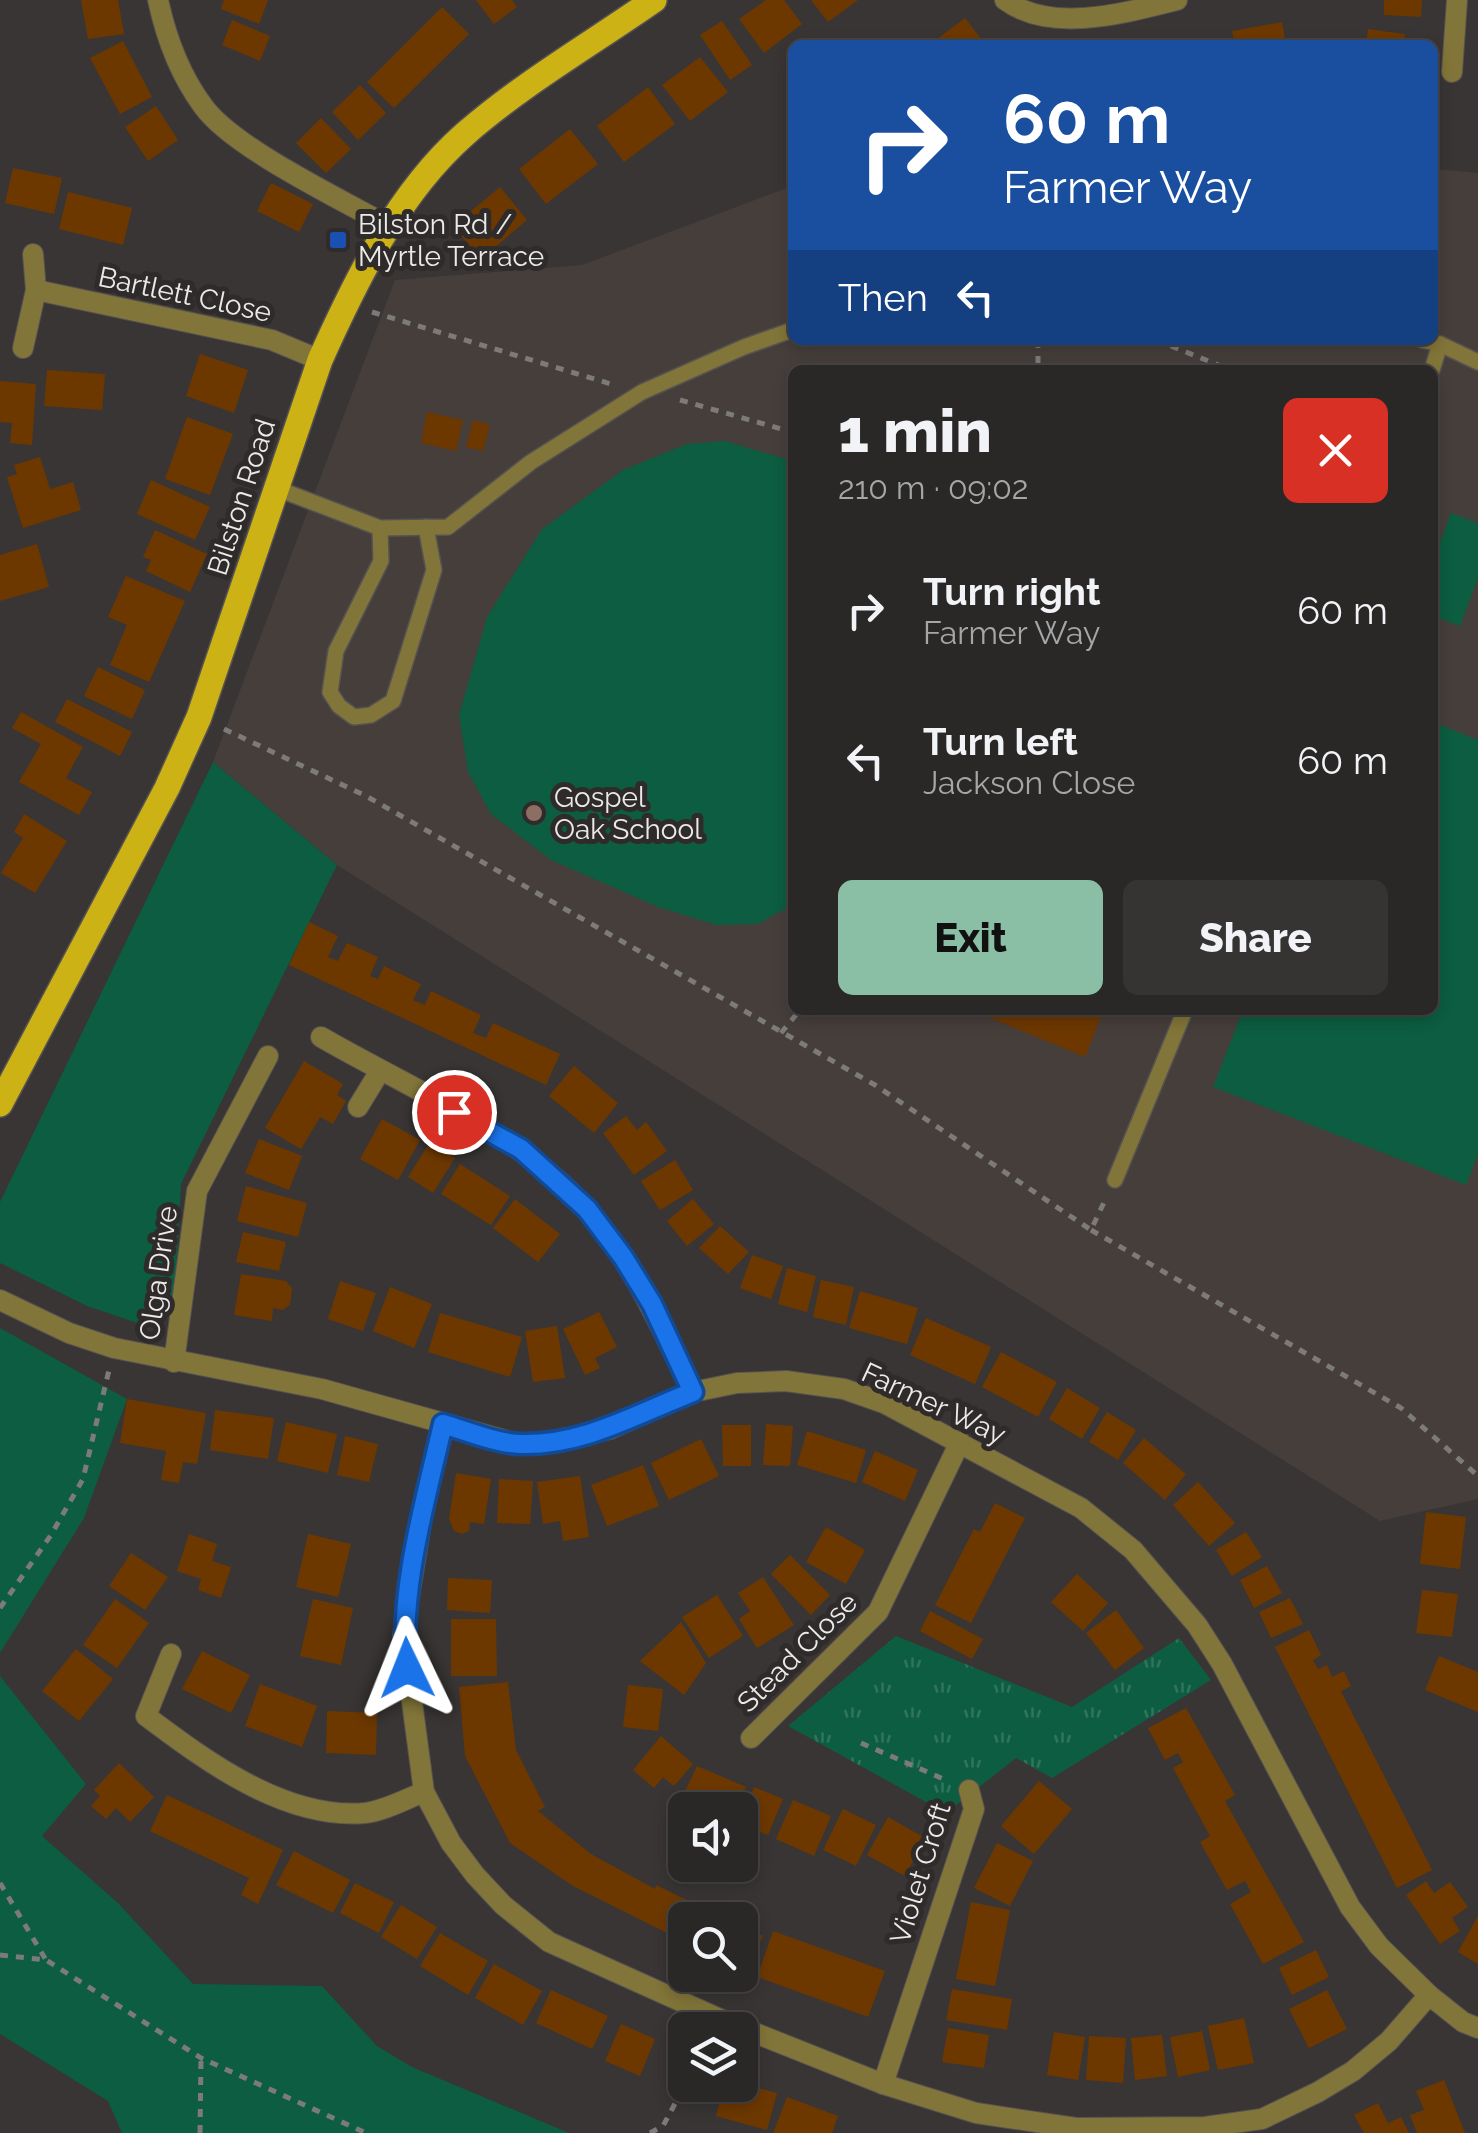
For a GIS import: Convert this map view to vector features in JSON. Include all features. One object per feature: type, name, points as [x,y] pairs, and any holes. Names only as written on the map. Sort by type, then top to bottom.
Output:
[{"type":"main road","name":"Bilston Road","points":[[0,1104],[167,788],[199,717],[320,360],[346,304],[390,227],[421,180],[464,134],[654,0]]},
{"type":"street","points":[[158,0],[168,38],[204,109],[232,136],[390,227]]},
{"type":"street","points":[[1005,0],[1039,18],[1088,16],[1176,0]]},
{"type":"street","points":[[1452,72],[1457,0]]},
{"type":"street","points":[[23,348],[36,290],[33,254]]},
{"type":"street","name":"Bartlett Close","points":[[36,290],[272,340],[320,360]]},
{"type":"street","points":[[322,1037],[521,1149],[587,1209],[652,1304],[693,1392]]},
{"type":"street","name":"Olga Drive","points":[[174,1362],[198,1191],[268,1056]]},
{"type":"street","points":[[358,1107],[380,1071]]},
{"type":"street","name":"Farmer Way","points":[[0,1300],[69,1333],[114,1348],[284,1381],[518,1444],[556,1441],[610,1429],[693,1392],[736,1383],[786,1380],[844,1390],[884,1403],[1093,1516],[1133,1550],[1198,1625],[1222,1664],[1350,1907],[1379,1946],[1428,1995],[1463,2022],[1478,2028]]},
{"type":"street","points":[[443,1424],[423,1512],[403,1634],[424,1792],[451,1843],[475,1876],[502,1905],[549,1942],[678,2002],[884,2084],[976,2112],[1076,2128],[1205,2127],[1262,2119],[1354,2071],[1389,2040],[1428,1995]]},
{"type":"street","name":"Stead Close","points":[[751,1738],[878,1612],[960,1442]]},
{"type":"street","points":[[171,1654],[146,1716],[245,1784],[308,1808],[366,1813],[424,1792]]},
{"type":"street","name":"Violet Croft","points":[[884,2084],[974,1809],[970,1790]]},
{"type":"lane","points":[[278,489],[380,528],[448,527],[531,462],[642,392],[788,331]]},
{"type":"lane","points":[[1434,365],[1440,344],[1478,362]]},
{"type":"lane","points":[[380,528],[381,562],[336,652],[330,692],[339,706],[354,717],[372,716],[392,701],[434,570],[426,527]]},
{"type":"lane","points":[[1114,1180],[1183,1015]]},
{"type":"path","points":[[346,304],[555,370],[699,404],[788,431]]},
{"type":"path","points":[[1168,345],[1218,365]]},
{"type":"path","points":[[199,717],[366,796],[875,1086],[1091,1230],[1401,1408],[1478,1476]]},
{"type":"path","points":[[781,1032],[796,1015]]},
{"type":"path","points":[[1091,1230],[1114,1180]]},
{"type":"path","points":[[0,1608],[51,1536],[83,1479],[114,1348]]},
{"type":"path","name":"Violet Croft","points":[[861,1743],[970,1790]]},
{"type":"path","points":[[0,1883],[46,1960]]},
{"type":"path","points":[[0,1955],[46,1960],[201,2058],[366,2133]]},
{"type":"path","points":[[200,2133],[201,2058]]},
{"type":"path","points":[[650,2133],[664,2130],[677,2102]]},
{"type":"shaded area","name":"Gospel Oak School","points":[[1438,169],[1478,173],[1478,1499],[1380,1521],[337,865],[213,762],[395,280],[582,265],[788,188],[788,345],[1438,345]]},
{"type":"green space","points":[[725,441],[788,460],[788,907],[758,924],[716,925],[658,907],[551,860],[491,814],[468,772],[459,715],[487,617],[542,529],[623,470],[687,444]]},
{"type":"green space","points":[[1451,513],[1478,523],[1478,578],[1460,626],[1438,618],[1438,548]]},
{"type":"green space","points":[[1438,724],[1478,740],[1478,1154],[1466,1185],[1213,1087],[1241,1015],[1438,1015]]},
{"type":"green space","points":[[213,762],[337,865],[181,1184],[174,1308],[143,1325],[87,1306],[0,1263],[0,1202]]},
{"type":"green space","points":[[0,1328],[127,1399],[84,1518],[0,1653]]},
{"type":"green space","points":[[896,1636],[1072,1707],[1179,1638],[1211,1680],[1052,1778],[1016,1758],[946,1813],[788,1726]]},
{"type":"green space","points":[[0,1676],[86,1784],[42,1836],[118,1903],[193,1984],[322,1986],[377,2046],[412,2067],[569,2133],[122,2133],[108,2101],[0,2034]]},
{"type":"building","points":[[81,0],[118,0],[124,34],[88,39]]},
{"type":"building","points":[[224,0],[268,0],[259,24],[221,9]]},
{"type":"building","points":[[476,0],[512,0],[517,7],[494,24]]},
{"type":"building","points":[[766,0],[784,0],[802,24],[764,53],[739,19]]},
{"type":"building","points":[[811,0],[858,0],[828,22]]},
{"type":"building","points":[[1384,0],[1422,0],[1421,17],[1384,15]]},
{"type":"building","points":[[442,7],[469,34],[394,108],[367,82]]},
{"type":"building","points":[[965,18],[982,40],[938,40]]},
{"type":"building","points":[[232,20],[270,36],[260,61],[222,45]]},
{"type":"building","points":[[722,21],[752,65],[730,80],[700,35]]},
{"type":"building","points":[[1282,22],[1285,40],[1234,40],[1232,31]]},
{"type":"building","points":[[1368,29],[1405,34],[1404,40],[1367,40]]},
{"type":"building","points":[[123,41],[152,97],[120,114],[90,58]]},
{"type":"building","points":[[700,57],[728,92],[690,121],[662,85]]},
{"type":"building","points":[[360,85],[386,113],[358,140],[332,112]]},
{"type":"building","points":[[648,87],[675,124],[624,162],[597,126]]},
{"type":"building","points":[[156,106],[178,140],[148,161],[125,127]]},
{"type":"building","points":[[321,118],[351,149],[326,173],[296,143]]},
{"type":"building","points":[[570,129],[598,164],[546,204],[519,169]]},
{"type":"building","points":[[13,168],[62,178],[54,214],[5,203]]},
{"type":"building","points":[[271,183],[313,204],[299,232],[257,211]]},
{"type":"building","points":[[500,187],[527,220],[481,259],[453,226]]},
{"type":"building","points":[[68,192],[132,208],[123,245],[59,229]]},
{"type":"building","points":[[200,354],[248,370],[234,413],[186,396]]},
{"type":"building","points":[[47,370],[105,374],[102,410],[44,406]]},
{"type":"building","points":[[0,381],[36,384],[32,445],[10,443],[12,423],[0,422]]},
{"type":"building","points":[[427,412],[463,420],[456,451],[421,443]]},
{"type":"building","points":[[187,417],[233,434],[210,495],[165,479]]},
{"type":"building","points":[[473,420],[490,425],[483,451],[466,447]]},
{"type":"building","points":[[40,457],[50,489],[73,482],[81,510],[23,528],[7,477],[17,474],[14,465]]},
{"type":"building","points":[[151,480],[210,507],[195,540],[137,514]]},
{"type":"building","points":[[155,530],[207,554],[190,592],[146,571],[151,560],[143,557]]},
{"type":"building","points":[[37,544],[49,587],[0,601],[0,555]]},
{"type":"building","points":[[126,576],[185,601],[149,682],[110,665],[127,625],[108,617]]},
{"type":"building","points":[[98,667],[145,690],[132,719],[84,696]]},
{"type":"building","points":[[67,699],[132,732],[120,756],[55,722]]},
{"type":"building","points":[[21,712],[83,747],[66,778],[92,792],[79,815],[19,782],[41,744],[12,728]]},
{"type":"building","points":[[24,814],[67,841],[35,893],[1,873],[23,838],[14,832]]},
{"type":"building","points":[[309,922],[338,936],[328,957],[338,961],[347,943],[378,957],[370,976],[378,979],[384,966],[421,984],[413,1000],[425,1005],[431,991],[481,1015],[473,1033],[486,1038],[493,1023],[560,1054],[546,1085],[289,965]]},
{"type":"building","points":[[983,1015],[1102,1015],[1085,1057]]},
{"type":"building","points":[[304,1061],[343,1084],[337,1095],[346,1101],[333,1124],[320,1117],[301,1149],[265,1128]]},
{"type":"building","points":[[574,1066],[618,1103],[594,1133],[549,1096]]},
{"type":"building","points":[[626,1116],[637,1130],[646,1122],[667,1151],[634,1175],[603,1133]]},
{"type":"building","points":[[382,1119],[420,1140],[398,1180],[360,1159]]},
{"type":"building","points":[[259,1139],[302,1156],[289,1190],[245,1173]]},
{"type":"building","points":[[430,1142],[455,1158],[433,1193],[408,1177]]},
{"type":"building","points":[[675,1160],[693,1190],[660,1210],[641,1181]]},
{"type":"building","points":[[460,1164],[510,1196],[491,1225],[441,1194]]},
{"type":"building","points":[[246,1186],[307,1203],[298,1237],[237,1221]]},
{"type":"building","points":[[515,1199],[560,1234],[538,1262],[493,1228]]},
{"type":"building","points":[[693,1199],[714,1224],[687,1246],[667,1221]]},
{"type":"building","points":[[720,1226],[749,1252],[728,1274],[699,1248]]},
{"type":"building","points":[[243,1232],[286,1242],[279,1271],[236,1262]]},
{"type":"building","points":[[752,1255],[783,1266],[771,1299],[740,1288]]},
{"type":"building","points":[[787,1268],[816,1276],[807,1312],[778,1304]]},
{"type":"building","points":[[241,1274],[286,1281],[292,1288],[290,1305],[282,1310],[273,1308],[272,1321],[234,1315]]},
{"type":"building","points":[[821,1280],[854,1287],[846,1325],[813,1317]]},
{"type":"building","points":[[340,1281],[376,1293],[363,1331],[328,1319]]},
{"type":"building","points":[[390,1287],[432,1304],[414,1348],[373,1331]]},
{"type":"building","points":[[860,1291],[918,1308],[907,1344],[849,1328]]},
{"type":"building","points":[[599,1312],[617,1347],[595,1358],[600,1368],[585,1375],[563,1329]]},
{"type":"building","points":[[440,1313],[522,1337],[510,1377],[428,1352]]},
{"type":"building","points":[[926,1318],[991,1347],[975,1384],[910,1355]]},
{"type":"building","points":[[557,1326],[565,1378],[533,1382],[525,1331]]},
{"type":"building","points":[[1001,1352],[1057,1382],[1038,1417],[982,1387]]},
{"type":"building","points":[[1067,1388],[1100,1408],[1082,1439],[1049,1419]]},
{"type":"building","points":[[127,1399],[206,1413],[197,1464],[183,1462],[179,1483],[161,1480],[166,1451],[120,1443]]},
{"type":"building","points":[[215,1410],[274,1418],[268,1459],[210,1450]]},
{"type":"building","points":[[1107,1412],[1136,1430],[1118,1460],[1089,1442]]},
{"type":"building","points":[[286,1422],[337,1434],[328,1473],[277,1461]]},
{"type":"building","points":[[766,1424],[793,1426],[790,1466],[763,1465]]},
{"type":"building","points":[[722,1425],[751,1425],[751,1466],[723,1466]]},
{"type":"building","points":[[807,1431],[866,1450],[856,1483],[797,1465]]},
{"type":"building","points":[[345,1436],[378,1444],[369,1482],[337,1475]]},
{"type":"building","points":[[1144,1438],[1186,1474],[1165,1500],[1123,1463]]},
{"type":"building","points":[[701,1439],[719,1476],[669,1500],[651,1463]]},
{"type":"building","points":[[875,1451],[918,1470],[905,1501],[862,1482]]},
{"type":"building","points":[[643,1465],[659,1506],[607,1526],[591,1485]]},
{"type":"building","points":[[456,1473],[491,1479],[484,1524],[470,1522],[469,1531],[462,1534],[454,1531],[449,1519]]},
{"type":"building","points":[[580,1476],[589,1537],[563,1541],[560,1521],[543,1524],[537,1482]]},
{"type":"building","points":[[499,1479],[533,1481],[530,1524],[497,1523]]},
{"type":"building","points":[[1198,1482],[1235,1523],[1209,1546],[1173,1505]]},
{"type":"building","points":[[995,1503],[1025,1518],[971,1623],[935,1605],[974,1529],[980,1532]]},
{"type":"building","points":[[1426,1512],[1466,1517],[1460,1569],[1420,1564]]},
{"type":"building","points":[[826,1527],[865,1550],[846,1584],[806,1562]]},
{"type":"building","points":[[1246,1532],[1262,1557],[1232,1576],[1216,1550]]},
{"type":"building","points":[[189,1534],[217,1544],[212,1561],[231,1567],[221,1598],[198,1590],[201,1579],[177,1571]]},
{"type":"building","points":[[308,1534],[351,1544],[338,1597],[296,1587]]},
{"type":"building","points":[[131,1553],[168,1577],[145,1610],[109,1586]]},
{"type":"building","points":[[790,1555],[830,1595],[811,1615],[771,1574]]},
{"type":"building","points":[[1267,1566],[1282,1593],[1254,1608],[1240,1580]]},
{"type":"building","points":[[1077,1574],[1108,1603],[1083,1631],[1051,1602]]},
{"type":"building","points":[[763,1577],[794,1625],[757,1648],[739,1619],[750,1611],[738,1593]]},
{"type":"building","points":[[448,1578],[492,1580],[490,1613],[447,1610]]},
{"type":"building","points":[[1422,1590],[1458,1594],[1452,1637],[1416,1633]]},
{"type":"building","points":[[717,1595],[743,1636],[709,1658],[682,1617]]},
{"type":"building","points":[[1290,1598],[1303,1624],[1271,1638],[1259,1612]]},
{"type":"building","points":[[115,1599],[149,1623],[117,1668],[83,1645]]},
{"type":"building","points":[[313,1599],[353,1608],[341,1665],[300,1656]]},
{"type":"building","points":[[1116,1610],[1144,1648],[1115,1670],[1086,1633]]},
{"type":"building","points":[[930,1611],[983,1639],[972,1659],[920,1631]]},
{"type":"building","points":[[451,1619],[496,1619],[497,1676],[451,1676]]},
{"type":"building","points":[[681,1622],[706,1663],[684,1695],[640,1661]]},
{"type":"building","points":[[1309,1630],[1321,1655],[1313,1660],[1318,1669],[1327,1665],[1332,1677],[1344,1671],[1351,1686],[1341,1691],[1432,1870],[1397,1888],[1275,1647]]},
{"type":"building","points":[[76,1649],[113,1679],[79,1721],[42,1691]]},
{"type":"building","points":[[202,1651],[250,1675],[231,1713],[182,1689]]},
{"type":"building","points":[[1439,1656],[1478,1672],[1478,1712],[1425,1690]]},
{"type":"building","points":[[508,1682],[516,1750],[545,1807],[538,1811],[591,1854],[655,1889],[656,1885],[691,1902],[668,1902],[668,1934],[573,1886],[510,1843],[465,1756],[459,1687]]},
{"type":"building","points":[[260,1684],[317,1706],[302,1747],[245,1726]]},
{"type":"building","points":[[628,1685],[663,1689],[658,1731],[623,1727]]},
{"type":"building","points":[[1186,1708],[1235,1795],[1225,1801],[1304,1942],[1263,1964],[1230,1904],[1251,1892],[1245,1881],[1227,1890],[1200,1842],[1210,1836],[1173,1768],[1183,1762],[1178,1753],[1165,1760],[1148,1728]]},
{"type":"building","points":[[327,1711],[377,1713],[376,1755],[326,1753]]},
{"type":"building","points":[[661,1736],[693,1764],[674,1786],[663,1777],[654,1788],[633,1770]]},
{"type":"building","points":[[119,1763],[154,1797],[130,1822],[116,1808],[106,1819],[91,1806],[100,1796],[94,1790]]},
{"type":"building","points":[[697,1766],[746,1787],[744,1792],[685,1792]]},
{"type":"building","points":[[1039,1781],[1072,1809],[1034,1854],[1001,1826]]},
{"type":"building","points":[[754,1787],[783,1799],[768,1835],[760,1832],[758,1837],[758,1792],[752,1792]]},
{"type":"building","points":[[167,1795],[283,1850],[258,1904],[241,1895],[249,1878],[150,1831]]},
{"type":"building","points":[[793,1800],[831,1816],[814,1856],[776,1839]]},
{"type":"building","points":[[843,1809],[876,1825],[856,1866],[823,1850]]},
{"type":"building","points":[[888,1817],[925,1838],[905,1876],[867,1855]]},
{"type":"building","points":[[997,1843],[1033,1861],[1010,1906],[974,1888]]},
{"type":"building","points":[[294,1851],[350,1880],[333,1913],[276,1885]]},
{"type":"building","points":[[1426,1881],[1434,1893],[1450,1882],[1468,1907],[1452,1918],[1460,1931],[1440,1944],[1406,1895]]},
{"type":"building","points":[[355,1883],[394,1902],[379,1933],[340,1913]]},
{"type":"building","points":[[971,1902],[1010,1910],[995,1986],[956,1979]]},
{"type":"building","points":[[401,1905],[437,1927],[417,1959],[381,1937]]},
{"type":"building","points":[[1478,1916],[1478,1964],[1458,1952]]},
{"type":"building","points":[[773,1931],[885,1971],[868,2017],[758,1977]]},
{"type":"building","points":[[440,1933],[488,1961],[468,1995],[420,1966]]},
{"type":"building","points":[[1316,1950],[1329,1977],[1292,1995],[1279,1968]]},
{"type":"building","points":[[494,1964],[542,1991],[523,2025],[475,1998]]},
{"type":"building","points":[[952,1989],[1012,1999],[1007,2030],[946,2020]]},
{"type":"building","points":[[551,1990],[608,2016],[592,2049],[536,2023]]},
{"type":"building","points":[[1327,1990],[1347,2029],[1309,2048],[1289,2009]]},
{"type":"building","points":[[1244,2018],[1254,2063],[1218,2070],[1208,2026]]},
{"type":"building","points":[[621,2024],[655,2039],[640,2076],[605,2061]]},
{"type":"building","points":[[948,2028],[989,2035],[984,2068],[942,2062]]},
{"type":"building","points":[[1202,2031],[1210,2070],[1178,2077],[1170,2037]]},
{"type":"building","points":[[1054,2032],[1085,2037],[1078,2080],[1047,2075]]},
{"type":"building","points":[[1162,2035],[1167,2076],[1135,2080],[1131,2038]]},
{"type":"building","points":[[1089,2036],[1126,2038],[1123,2083],[1086,2080]]},
{"type":"building","points":[[1444,2080],[1465,2133],[1417,2133],[1410,2115],[1424,2110],[1416,2091]]},
{"type":"building","points":[[758,2088],[777,2093],[767,2130],[716,2116],[720,2102],[758,2102]]},
{"type":"building","points":[[787,2097],[838,2116],[832,2133],[773,2133]]},
{"type":"building","points":[[1378,2103],[1388,2123],[1401,2117],[1409,2133],[1364,2133],[1354,2115]]},
{"type":"place","name":"Bilston Rd / Myrtle Terrace","points":[[338,240]]},
{"type":"place","name":"Gospel Oak School","points":[[534,813]]},
{"type":"route","points":[[407,1668],[403,1634],[423,1512],[443,1424],[518,1444],[556,1441],[610,1429],[693,1392],[652,1304],[587,1209],[521,1149],[454,1112]]}]
